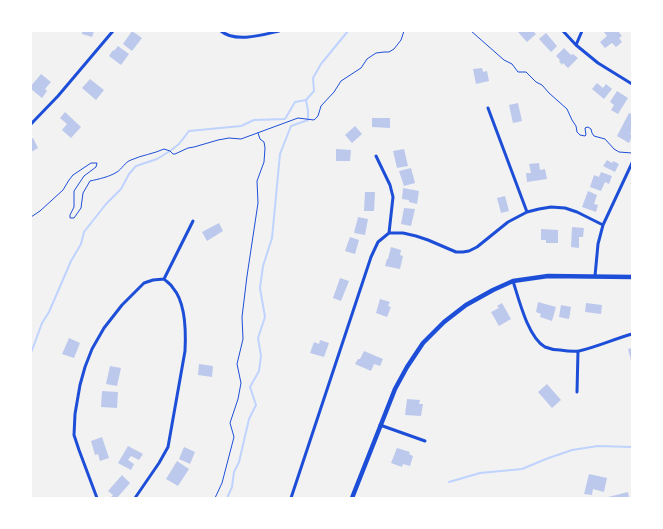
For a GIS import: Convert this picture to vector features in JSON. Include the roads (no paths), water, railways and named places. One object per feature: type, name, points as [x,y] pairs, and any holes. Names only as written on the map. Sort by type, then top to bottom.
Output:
[{"type":"main road","points":[[352,498],[395,389],[407,367],[432,332],[466,305],[493,290],[513,282],[548,276],[632,277]]},
{"type":"street","points":[[31,124],[58,96],[113,31]]},
{"type":"street","points":[[220,31],[224,34],[235,37],[254,36],[279,31]]},
{"type":"street","points":[[563,31],[576,45],[598,63],[632,84]]},
{"type":"street","points":[[576,45],[582,31]]},
{"type":"street","points":[[488,108],[527,212]]},
{"type":"street","points":[[376,156],[390,185],[393,196],[389,233]]},
{"type":"street","points":[[595,276],[598,244],[603,225],[632,163]]},
{"type":"street","points":[[291,498],[371,257],[378,242],[389,233],[403,233],[428,240],[456,252],[469,251],[477,247],[508,222],[527,212],[552,207],[565,208],[578,212],[603,225]]},
{"type":"street","points":[[164,279],[193,221]]},
{"type":"street","points":[[97,498],[74,435],[75,414],[85,367],[92,349],[104,328],[122,305],[144,283],[164,279],[178,294],[183,310],[186,338],[185,351],[168,447],[135,498]]},
{"type":"street","points":[[513,282],[523,314],[533,334],[546,348],[554,350],[578,351],[632,334]]},
{"type":"street","points":[[577,392],[578,351]]},
{"type":"street","points":[[380,425],[425,441]]},
{"type":"waterway","points":[[227,498],[232,487],[234,472],[239,462],[249,419],[256,405],[250,387],[259,371],[261,356],[258,338],[265,317],[260,288],[263,266],[272,238],[280,154],[291,126],[308,120],[306,100],[314,91],[313,78],[321,64],[348,31]]},
{"type":"waterway","points":[[31,353],[42,323],[49,312],[71,261],[81,244],[84,232],[106,204],[121,189],[129,174],[136,166],[157,159],[170,151],[179,144],[189,131],[241,126],[254,120],[285,119],[295,102],[306,100]]},
{"type":"waterway","points":[[449,482],[480,473],[522,469],[572,450],[598,446],[632,447]]}]
